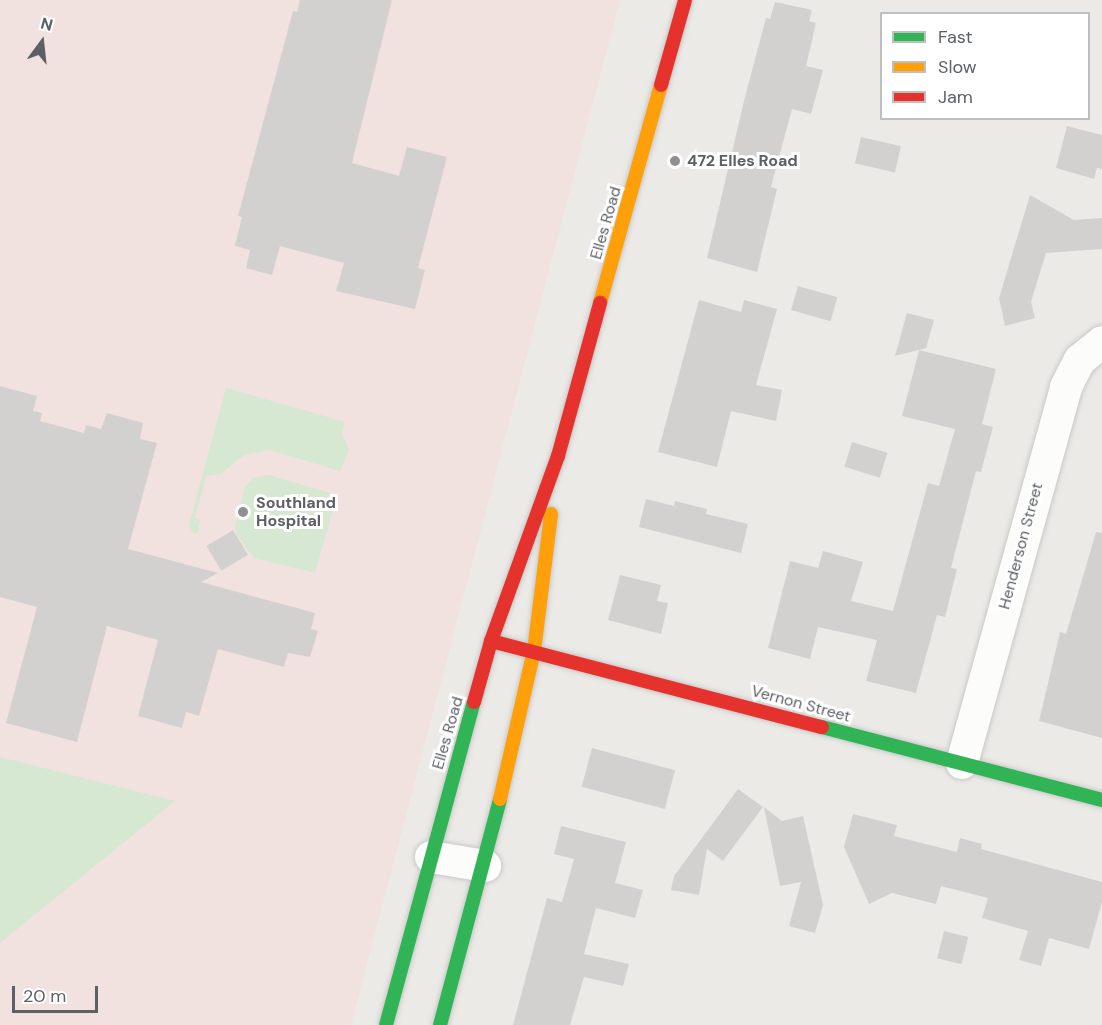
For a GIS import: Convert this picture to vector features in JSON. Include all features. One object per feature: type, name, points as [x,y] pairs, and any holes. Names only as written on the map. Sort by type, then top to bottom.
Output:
[{"type":"main road","name":"Elles Road","points":[[386,1025],[491,641],[558,456],[686,0]]},
{"type":"main road","name":"Elles Road","points":[[440,1025],[485,866],[534,651],[558,456]]},
{"type":"main road","name":"Vernon Street","points":[[491,641],[1102,800]]},
{"type":"street","name":"Henderson Street","points":[[962,763],[1053,425],[1066,387],[1095,356]]},
{"type":"street","points":[[431,856],[485,866]]},
{"type":"shaded area","name":"Southland Hospital","points":[[0,0],[620,0],[351,1025],[0,1025]]},
{"type":"green space","points":[[226,388],[345,422],[342,434],[349,449],[340,471],[269,450],[244,455],[221,474],[206,476],[195,518],[200,520],[198,533],[193,534],[189,525]]},
{"type":"green space","points":[[269,475],[330,493],[336,499],[315,573],[254,558],[237,535],[235,526],[245,487],[253,478]]},
{"type":"green space","points":[[0,757],[175,801],[0,943]]},
{"type":"building","points":[[300,0],[392,0],[352,163],[399,176],[407,147],[447,157],[418,268],[425,270],[415,309],[336,291],[344,263],[280,246],[272,275],[246,268],[250,250],[235,246],[242,217],[238,216],[293,11],[297,12]]},
{"type":"building","points":[[775,2],[812,10],[809,21],[816,23],[806,66],[823,70],[811,114],[792,109],[771,187],[777,189],[757,272],[707,258],[745,97],[766,18],[770,19]]},
{"type":"building","points":[[1067,126],[1102,135],[1102,169],[1097,168],[1094,179],[1056,168]]},
{"type":"building","points":[[861,137],[901,146],[895,173],[855,163]]},
{"type":"building","points":[[1030,195],[1074,220],[1102,218],[1102,249],[1046,253],[1031,302],[1035,318],[1005,326],[999,298]]},
{"type":"building","points":[[798,286],[837,297],[831,321],[791,310]]},
{"type":"building","points":[[699,300],[741,312],[744,300],[777,309],[756,385],[782,390],[776,421],[731,411],[717,467],[658,452]]},
{"type":"building","points":[[907,313],[934,320],[926,348],[895,356]]},
{"type":"building","points":[[919,350],[996,369],[982,424],[993,427],[981,472],[976,471],[951,568],[957,569],[945,617],[937,615],[916,693],[866,681],[877,640],[818,627],[810,659],[768,648],[790,561],[818,568],[823,551],[863,562],[851,601],[893,611],[928,483],[939,486],[955,429],[902,416]]},
{"type":"building","points":[[0,386],[37,396],[33,411],[42,413],[40,421],[84,433],[86,425],[101,429],[107,413],[143,423],[140,439],[157,443],[128,549],[218,573],[201,582],[315,613],[311,629],[318,631],[310,657],[288,653],[284,667],[218,649],[199,716],[186,712],[182,728],[138,716],[158,640],[107,626],[77,742],[6,723],[37,607],[0,597]]},
{"type":"building","points":[[852,442],[887,453],[880,478],[844,467]]},
{"type":"building","points":[[646,499],[674,506],[675,501],[707,509],[706,514],[748,524],[741,553],[639,527]]},
{"type":"building","points":[[233,530],[248,555],[221,571],[206,546]]},
{"type":"building","points":[[1096,532],[1102,533],[1102,738],[1039,721],[1060,632],[1066,634]]},
{"type":"building","points":[[620,575],[661,585],[657,601],[668,603],[661,634],[608,620]]},
{"type":"building","points":[[592,748],[675,770],[665,809],[582,787]]},
{"type":"building","points":[[738,789],[763,807],[723,861],[707,849],[699,895],[671,890],[674,876]]},
{"type":"building","points":[[764,807],[782,821],[803,816],[823,905],[815,933],[789,926],[801,882],[780,886]]},
{"type":"building","points":[[853,814],[897,825],[894,836],[957,852],[960,838],[982,844],[981,849],[1102,882],[1102,902],[1089,949],[1049,938],[1041,966],[1019,960],[1028,931],[982,918],[988,898],[941,886],[936,904],[892,893],[869,904],[844,847]]},
{"type":"building","points":[[561,826],[626,842],[615,883],[643,890],[635,918],[596,908],[584,954],[629,964],[623,986],[584,977],[570,1025],[513,1025],[547,898],[562,902],[574,859],[554,854]]},
{"type":"building","points":[[944,931],[968,937],[961,964],[937,958]]},
{"type":"traffic: fast","points":[[386,1025],[474,702]]},
{"type":"traffic: fast","points":[[822,727],[1102,800]]},
{"type":"traffic: fast","points":[[440,1025],[500,799]]},
{"type":"traffic: slow","points":[[600,303],[661,85]]},
{"type":"traffic: slow","points":[[500,799],[534,651],[551,514]]},
{"type":"traffic: jam","points":[[661,85],[685,0]]},
{"type":"traffic: jam","points":[[474,702],[491,641],[558,456],[600,303]]},
{"type":"traffic: jam","points":[[491,641],[822,727]]},
{"type":"place","name":"472 Elles Road","points":[[675,161]]},
{"type":"place","name":"Southland Hospital","points":[[243,512]]}]
